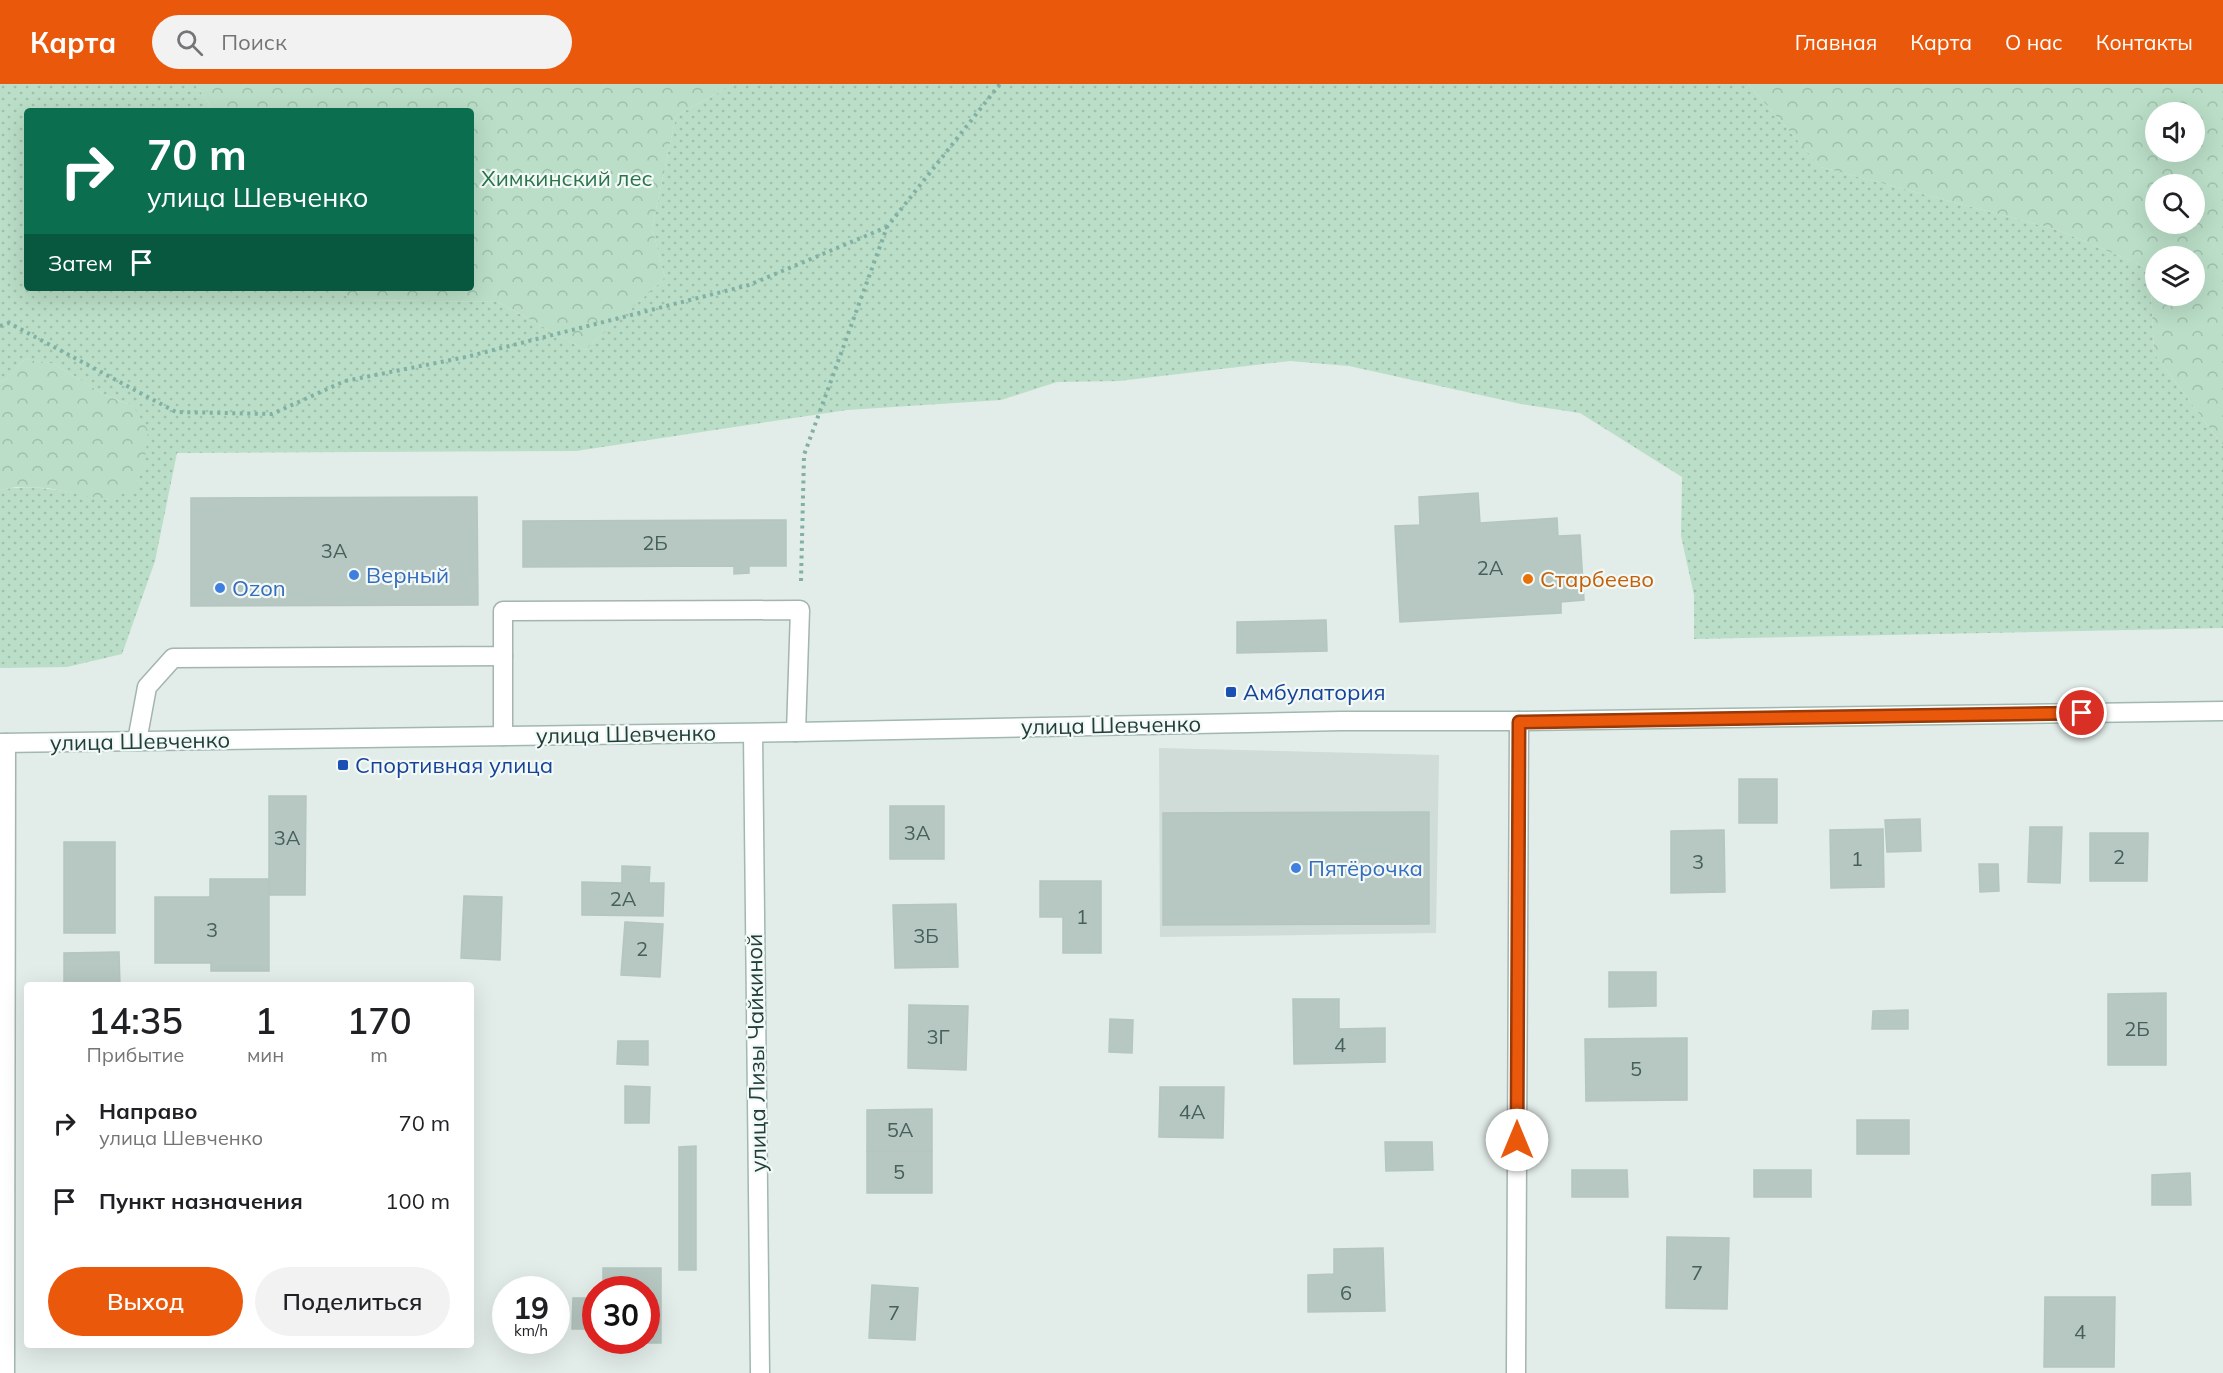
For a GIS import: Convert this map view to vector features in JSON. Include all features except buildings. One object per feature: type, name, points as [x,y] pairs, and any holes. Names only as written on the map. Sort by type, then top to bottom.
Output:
[{"type":"main road","points":[[503,736],[503,611],[800,609],[796,732]]},
{"type":"main road","points":[[137,741],[147,687],[172,658],[503,656]]},
{"type":"main road","name":"улица Шевченко","points":[[3,743],[753,733],[1319,721],[1519,722],[2223,711]]},
{"type":"main road","points":[[1516,1373],[1519,722]]},
{"type":"main road","name":"улица Лизы Чайкиной","points":[[753,733],[760,1373]]},
{"type":"main road","points":[[3,743],[4,1373]]},
{"type":"path","points":[[800,609],[804,455],[887,227],[1000,84]]},
{"type":"path","points":[[0,326],[9,323],[176,412],[273,414],[345,381],[466,357],[749,285],[887,227]]},
{"type":"shaded area","points":[[1159,748],[1439,755],[1436,933],[1160,937]]},
{"type":"green space","points":[[0,84],[195,84],[212,108],[24,108],[24,291],[337,291],[357,300],[498,302],[585,350],[665,278],[652,228],[676,116],[734,84],[1748,84],[1821,167],[2058,230],[2145,267],[2145,306],[2152,306],[2154,353],[2223,446],[2223,628],[1694,639],[1694,595],[1681,536],[1682,477],[1580,413],[1521,404],[1349,366],[1290,361],[1119,381],[1057,382],[1001,400],[847,410],[576,451],[177,453],[155,561],[122,654],[67,667],[0,668],[0,490],[41,488],[109,500],[133,406],[105,395],[54,364],[25,359],[5,380],[0,382]]},
{"type":"green space","name":"Химкинский лес","points":[[195,84],[734,84],[676,116],[652,228],[665,278],[585,350],[498,302],[357,300],[337,291],[474,291],[474,108],[212,108]]},
{"type":"green space","points":[[1748,84],[2223,84],[2223,446],[2154,353],[2152,306],[2205,306],[2205,246],[2145,246],[2145,267],[2058,230],[1821,167]]},
{"type":"green space","points":[[25,359],[54,364],[105,395],[133,406],[148,430],[145,460],[135,488],[109,500],[47,488],[16,487],[0,490],[0,382],[5,380]]},
{"type":"place","name":"Верный","points":[[354,575]]},
{"type":"place","name":"Старбеево","points":[[1528,579]]},
{"type":"place","name":"Ozon","points":[[220,588]]},
{"type":"place","name":"Амбулатория","points":[[1231,692]]},
{"type":"place","name":"Спортивная улица","points":[[343,765]]},
{"type":"place","name":"Пятёрочка","points":[[1296,868]]},
{"type":"route","points":[[1517,1140],[1519,722],[2082,713]]}]
